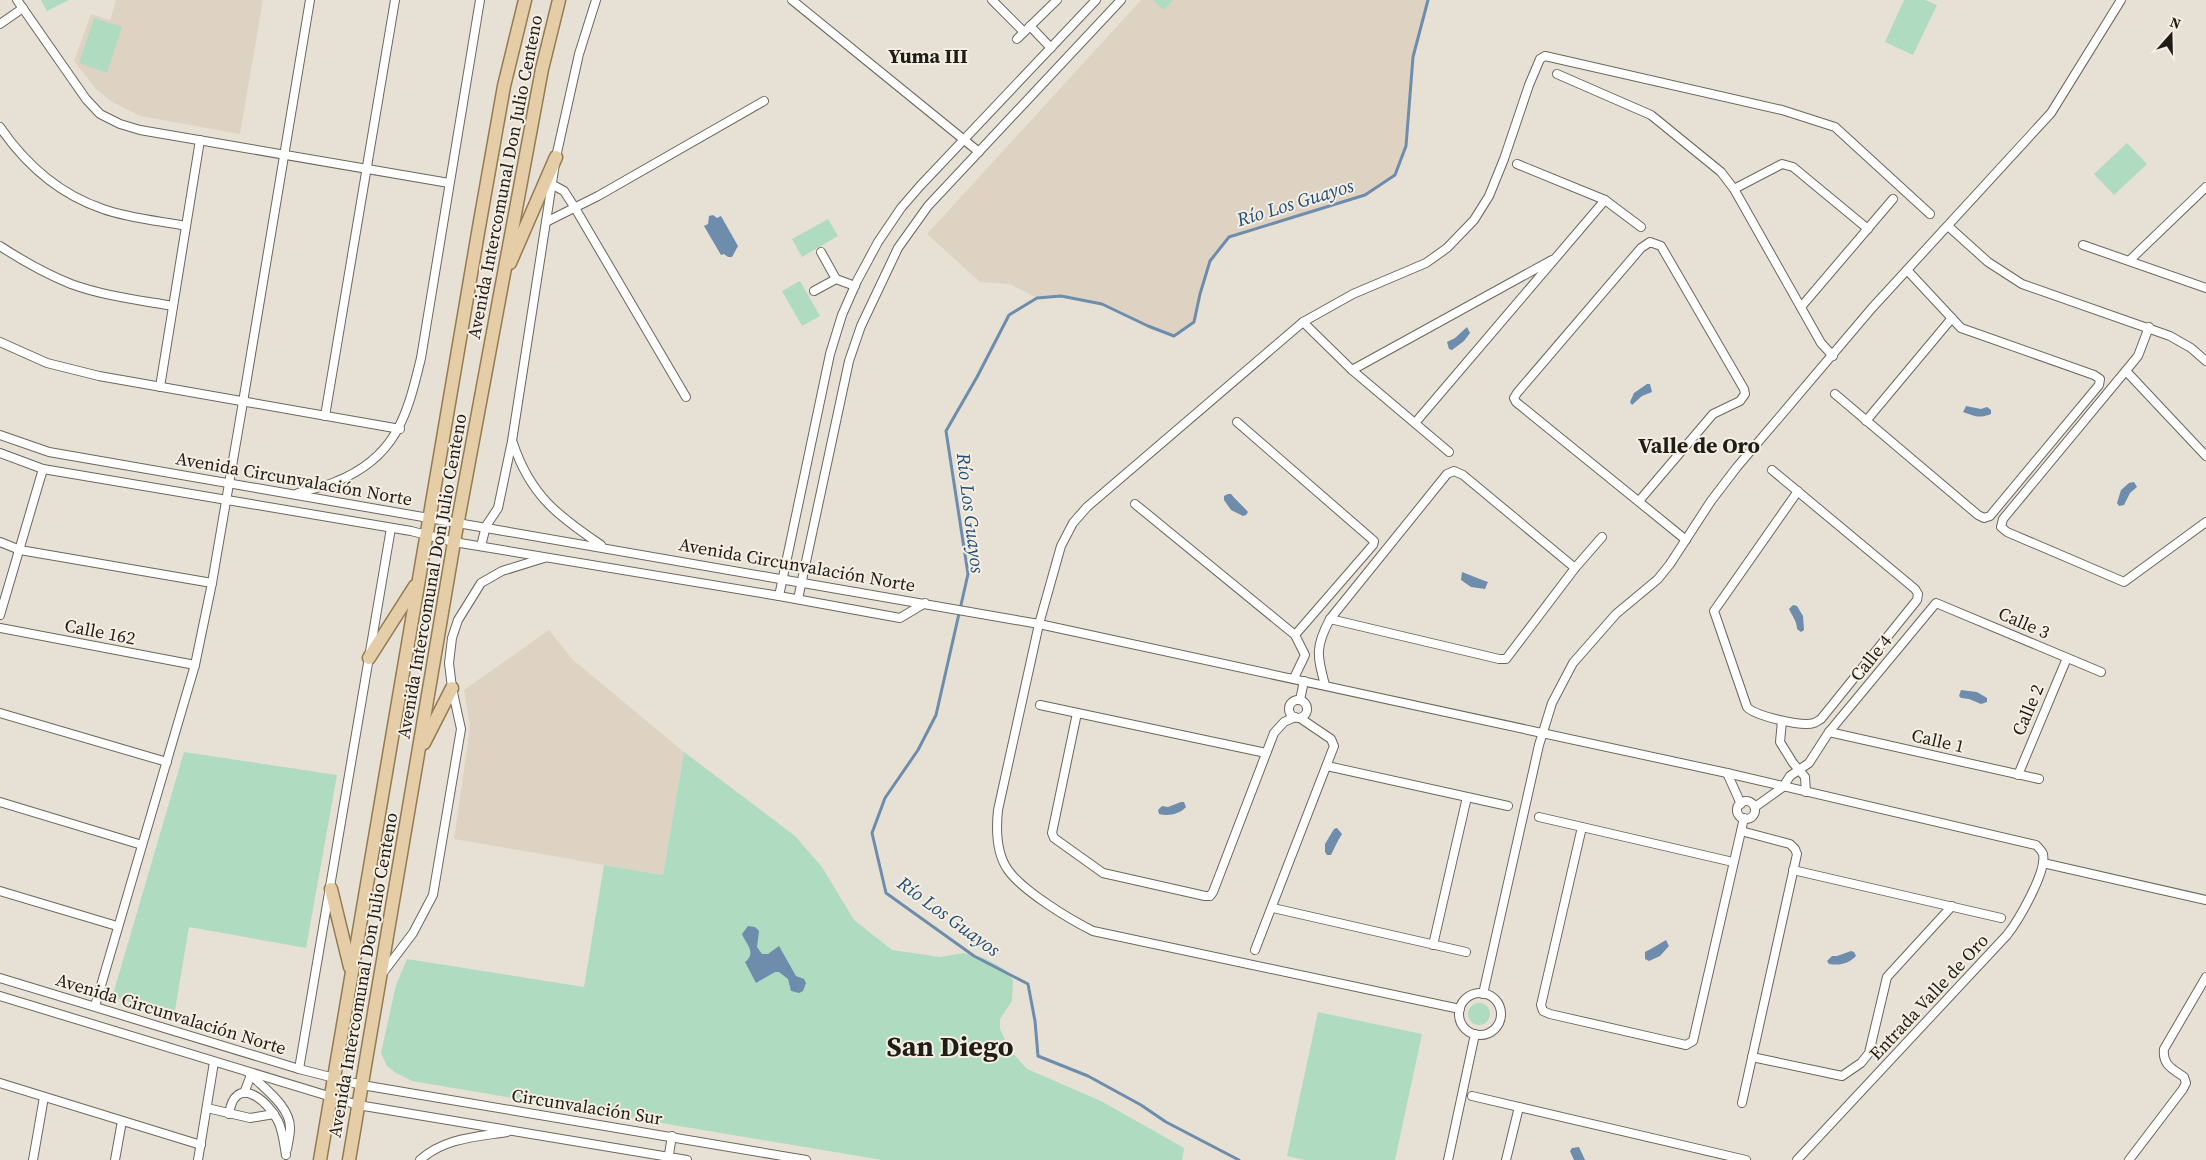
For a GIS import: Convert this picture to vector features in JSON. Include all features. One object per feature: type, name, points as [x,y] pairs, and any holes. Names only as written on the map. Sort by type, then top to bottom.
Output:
[{"type":"main road","name":"Avenida Intercomunal Don Julio Centeno","points":[[320,1160],[417,582],[504,86],[525,0]]},
{"type":"main road","name":"Avenida Intercomunal Don Julio Centeno","points":[[349,1160],[457,521],[542,69],[559,0]]},
{"type":"main road","points":[[501,284],[556,158]]},
{"type":"main road","points":[[369,658],[417,582]]},
{"type":"main road","points":[[419,754],[452,688]]},
{"type":"main road","points":[[331,889],[352,973]]},
{"type":"street","points":[[17,0],[86,99],[100,114],[120,124],[140,130],[449,183]]},
{"type":"street","points":[[95,1006],[195,665],[212,583],[228,483],[244,402],[310,0]]},
{"type":"street","points":[[325,416],[395,0]]},
{"type":"street","points":[[295,494],[336,482],[363,468],[383,451],[400,428],[411,401],[421,358],[480,0]]},
{"type":"street","points":[[481,546],[486,526],[498,508],[512,441],[548,221],[556,158],[579,54],[596,0]]},
{"type":"street","points":[[792,0],[963,141],[979,152]]},
{"type":"street","points":[[992,0],[1051,48]]},
{"type":"street","points":[[1017,39],[1057,0]]},
{"type":"street","points":[[779,596],[830,354],[842,315],[878,242],[901,208],[920,186],[1096,0]]},
{"type":"street","points":[[798,599],[849,361],[861,326],[898,248],[928,206],[1120,0]]},
{"type":"street","points":[[1483,994],[1543,732],[1552,703],[1573,663],[1616,614],[1658,579],[1670,564],[1711,500],[1737,467],[1872,308],[2051,113],[2121,0]]},
{"type":"street","points":[[0,24],[22,8]]},
{"type":"street","points":[[1460,1009],[1093,931],[1072,920],[1033,893],[1008,870],[999,849],[996,830],[1003,786],[1039,624],[1061,546],[1073,523],[1087,507],[1303,322],[1353,294],[1426,263],[1447,248],[1474,220],[1489,196],[1504,159],[1528,85],[1540,59],[1545,56],[1782,110],[1835,128],[1930,214]]},
{"type":"street","points":[[1557,74],[1651,115],[1721,172],[1734,188],[1821,343],[1833,356]]},
{"type":"street","points":[[548,221],[575,208],[764,102]]},
{"type":"street","points":[[0,127],[25,160],[46,179],[74,196],[104,210],[186,226]]},
{"type":"street","points":[[160,387],[200,140]]},
{"type":"street","points":[[1517,164],[1605,200],[1642,227]]},
{"type":"street","points":[[1734,188],[1782,164],[1792,167],[1868,229]]},
{"type":"street","points":[[553,185],[564,191],[575,208],[686,397]]},
{"type":"street","points":[[2130,260],[2206,187]]},
{"type":"street","points":[[1801,307],[1893,199]]},
{"type":"street","points":[[1415,423],[1605,200]]},
{"type":"street","points":[[1948,226],[1988,262],[2022,284],[2149,328],[2184,344],[2206,361]]},
{"type":"street","points":[[1639,501],[1713,414],[1740,401],[1745,394],[1744,389],[1661,246],[1650,242],[1641,248],[1514,398],[1516,402],[1686,540]]},
{"type":"street","points":[[2083,245],[2206,288]]},
{"type":"street","points":[[0,246],[34,268],[72,284],[103,293],[173,306]]},
{"type":"street","points":[[821,252],[836,279],[855,286]]},
{"type":"street","points":[[1352,370],[1557,257]]},
{"type":"street","points":[[1834,394],[1978,515],[1984,518],[1990,516],[2100,385],[2100,379],[2094,375],[1962,328],[1907,270]]},
{"type":"street","points":[[814,291],[836,279]]},
{"type":"street","points":[[1866,420],[1952,318]]},
{"type":"street","points":[[1303,322],[1352,370],[1449,452]]},
{"type":"street","points":[[2149,328],[2138,356],[2003,519],[2001,527],[2007,532],[2124,582],[2206,522]]},
{"type":"street","points":[[0,342],[47,363],[99,376],[400,428]]},
{"type":"street","points":[[2126,371],[2206,456]]},
{"type":"street","points":[[1236,422],[1374,541],[1373,545],[1295,635]]},
{"type":"street","name":"Avenida Circunvalación Norte","points":[[0,435],[49,452],[925,603]]},
{"type":"street","points":[[512,441],[518,460],[549,507],[568,523],[605,548]]},
{"type":"street","name":"Avenida Circunvalación Norte","points":[[0,453],[43,469],[426,534],[454,542],[798,599],[900,618],[925,603]]},
{"type":"street","points":[[0,615],[43,469]]},
{"type":"street","points":[[1772,470],[1915,589],[1918,594],[1917,600],[1820,719],[1815,723],[1809,724],[1782,721],[1752,712],[1747,707],[1714,611],[1798,492]]},
{"type":"street","points":[[1325,686],[1317,655],[1322,634],[1330,618],[1447,474],[1454,471],[1463,475],[1575,568]]},
{"type":"street","points":[[1135,504],[1295,635],[1305,654]]},
{"type":"street","points":[[299,1069],[391,528]]},
{"type":"street","points":[[1330,618],[1499,659],[1506,659],[1575,568],[1602,537]]},
{"type":"street","points":[[0,542],[20,550],[212,583]]},
{"type":"street","points":[[379,977],[402,949],[423,916],[433,895],[461,729],[452,688],[449,653],[458,620],[481,583],[502,571],[546,557]]},
{"type":"street","points":[[925,603],[1039,624],[1294,678],[1727,773],[2028,842],[2036,845],[2043,854],[2043,863],[2206,900]]},
{"type":"street","name":"Calle 3","points":[[1936,604],[2101,672]]},
{"type":"street","name":"Calle 4","points":[[1755,807],[1783,787],[1790,776],[1808,763],[1829,732],[1936,604]]},
{"type":"street","name":"Calle 162","points":[[0,628],[195,665]]},
{"type":"street","points":[[1294,678],[1305,654]]},
{"type":"street","points":[[1305,654],[1317,655]]},
{"type":"street","name":"Calle 2","points":[[2018,775],[2067,658]]},
{"type":"street","points":[[1300,700],[1304,681]]},
{"type":"street","points":[[1077,713],[1052,833],[1054,838],[1103,873],[1210,896],[1277,728],[1284,722],[1297,718],[1307,711],[1306,704],[1300,700],[1294,700],[1290,704],[1290,713],[1297,718],[1332,739],[1334,746],[1256,950]]},
{"type":"street","points":[[1040,705],[1266,754]]},
{"type":"street","points":[[0,712],[166,762]]},
{"type":"street","points":[[1782,721],[1780,742],[1805,777],[1806,792]]},
{"type":"street","name":"Calle 1","points":[[1829,732],[2039,779]]},
{"type":"street","points":[[1327,766],[1508,806]]},
{"type":"street","points":[[1727,773],[1741,804],[1738,812],[1744,818]]},
{"type":"street","points":[[1433,945],[1467,797]]},
{"type":"street","points":[[0,802],[142,845]]},
{"type":"street","points":[[1741,804],[1749,802],[1755,807],[1754,815],[1744,818]]},
{"type":"street","points":[[1539,817],[1733,862]]},
{"type":"street","points":[[1582,827],[1541,1005],[1543,1011],[1690,1044],[1693,1042],[1744,818]]},
{"type":"street","points":[[1741,830],[1790,844],[1797,854],[1742,1102]]},
{"type":"street","name":"Entrada Valle de Oro","points":[[1797,1160],[2007,936],[2019,920],[2029,901],[2043,863]]},
{"type":"street","points":[[1793,870],[2001,918]]},
{"type":"street","points":[[0,891],[117,926]]},
{"type":"street","points":[[1752,1057],[1842,1076],[1851,1072],[1861,1064],[1869,1053],[1887,977],[1952,906]]},
{"type":"street","points":[[1272,908],[1466,952]]},
{"type":"street","points":[[2129,1160],[2186,1083],[2184,1077],[2166,1064],[2163,1057],[2164,1049],[2206,977]]},
{"type":"street","name":"Avenida Circunvalación Norte","points":[[0,978],[299,1069],[362,1085]]},
{"type":"street","points":[[1483,994],[1495,1000],[1498,1005],[1500,1018],[1493,1030],[1481,1035],[1469,1032],[1460,1022],[1460,1009],[1462,1003],[1471,995],[1483,994]]},
{"type":"street","name":"Avenida Circunvalación Norte","points":[[0,996],[358,1105]]},
{"type":"street","points":[[1448,1160],[1475,1034]]},
{"type":"street","points":[[198,1160],[214,1062]]},
{"type":"street","points":[[244,1093],[249,1073]]},
{"type":"street","points":[[249,1073],[284,1109],[289,1118],[290,1129],[285,1158]]},
{"type":"street","points":[[0,1083],[201,1145]]},
{"type":"street","name":"Circunvalación Sur","points":[[362,1085],[806,1160]]},
{"type":"street","points":[[229,1114],[231,1100],[234,1096],[244,1093],[257,1096],[274,1114],[282,1130],[285,1158]]},
{"type":"street","points":[[1472,1096],[1716,1157],[1746,1160]]},
{"type":"street","points":[[33,1160],[44,1097]]},
{"type":"street","name":"Circunvalación Sur","points":[[358,1105],[687,1160]]},
{"type":"street","points":[[1506,1160],[1519,1107]]},
{"type":"street","points":[[207,1108],[250,1118],[274,1114]]},
{"type":"street","points":[[115,1160],[122,1121]]},
{"type":"street","points":[[420,1160],[430,1151],[456,1140],[515,1130]]},
{"type":"street","points":[[668,1158],[672,1136]]},
{"type":"shaded area","points":[[116,0],[263,0],[240,134],[140,116],[112,102],[97,90],[74,61],[91,14],[110,20]]},
{"type":"shaded area","points":[[1141,0],[1428,0],[1413,57],[1406,146],[1395,175],[1365,195],[1229,237],[1210,261],[1201,286],[1194,322],[1174,336],[1148,326],[1119,310],[1091,300],[1061,296],[1037,298],[1010,284],[980,282],[927,234]]},
{"type":"shaded area","points":[[549,630],[573,660],[684,752],[663,875],[454,839],[470,727],[464,690]]},
{"type":"green space","points":[[41,0],[69,0],[47,11]]},
{"type":"green space","points":[[1153,0],[1173,0],[1163,10]]},
{"type":"green space","points":[[1904,0],[1925,0],[1937,5],[1913,55],[1885,42]]},
{"type":"green space","points":[[94,18],[122,27],[107,73],[79,63]]},
{"type":"green space","points":[[2127,143],[2147,164],[2114,195],[2094,174]]},
{"type":"green space","points":[[828,219],[838,236],[802,257],[792,239]]},
{"type":"green space","points":[[800,281],[820,316],[802,326],[782,291]]},
{"type":"green space","points":[[184,752],[337,775],[306,948],[189,927],[174,1016],[114,997],[114,991]]},
{"type":"green space","points":[[684,752],[795,836],[822,867],[854,920],[892,950],[940,957],[963,953],[984,958],[1004,969],[1013,980],[1012,1001],[1000,1019],[1000,1029],[1010,1050],[1027,1069],[1101,1101],[1184,1148],[1182,1160],[882,1160],[412,1081],[387,1066],[381,1053],[396,985],[407,959],[584,987],[604,865],[663,875]]},
{"type":"green space","points":[[1479,1003],[1487,1006],[1490,1014],[1487,1022],[1479,1025],[1471,1022],[1468,1014],[1471,1006]]},
{"type":"green space","points":[[1318,1012],[1422,1034],[1395,1160],[1305,1160],[1287,1156]]},
{"type":"water","points":[[713,215],[717,218],[721,216],[738,246],[732,257],[724,254],[721,255],[704,226],[708,224],[709,216]]},
{"type":"water","points":[[1467,327],[1470,333],[1464,341],[1452,350],[1449,349],[1447,342],[1455,338]]},
{"type":"water","points":[[1650,384],[1652,392],[1642,396],[1632,405],[1630,402],[1634,393]]},
{"type":"water","points":[[1966,406],[1981,409],[1987,407],[1991,410],[1991,414],[1980,417],[1974,416],[1963,412]]},
{"type":"water","points":[[2134,482],[2137,487],[2130,493],[2124,505],[2119,506],[2117,503],[2121,490],[2129,483]]},
{"type":"water","points":[[1231,494],[1248,512],[1246,515],[1243,516],[1231,510],[1224,500],[1224,496]]},
{"type":"water","points":[[1462,572],[1488,582],[1485,589],[1471,587],[1461,580]]},
{"type":"water","points":[[1793,605],[1797,606],[1803,616],[1804,630],[1801,632],[1797,629],[1789,609]]},
{"type":"water","points":[[1961,690],[1977,692],[1987,698],[1987,702],[1981,704],[1961,698],[1959,696]]},
{"type":"water","points":[[1184,802],[1186,807],[1180,812],[1169,815],[1159,814],[1158,810],[1162,806],[1168,807]]},
{"type":"water","points":[[1337,828],[1342,834],[1331,855],[1327,855],[1325,844],[1334,829]]},
{"type":"water","points":[[748,926],[755,927],[759,931],[757,947],[762,954],[768,954],[779,946],[796,976],[804,979],[806,983],[803,991],[799,993],[791,991],[788,979],[779,972],[775,972],[756,983],[745,962],[750,952],[742,934]]},
{"type":"water","points":[[1666,940],[1669,946],[1660,956],[1649,961],[1645,959],[1645,952]]},
{"type":"water","points":[[1851,951],[1856,956],[1848,962],[1833,965],[1827,961],[1832,956]]},
{"type":"water","points":[[1579,1147],[1585,1160],[1574,1160],[1570,1151],[1572,1148]]},
{"type":"waterway","name":"Río Los Guayos","points":[[1239,1160],[1166,1122],[1141,1105],[1088,1076],[1038,1056],[1035,1021],[1028,984],[974,956],[886,893],[872,833],[885,798],[918,750],[936,715],[968,574],[946,431],[1009,315],[1037,298],[1061,296],[1102,304],[1174,336],[1194,322],[1210,261],[1229,237],[1365,195],[1395,175],[1406,146],[1413,57],[1428,0]]},
{"type":"district","name":"Yuma III","points":[[928,56]]},
{"type":"district","name":"Valle de Oro","points":[[1699,445]]},
{"type":"district","name":"San Diego","points":[[950,1046]]}]
